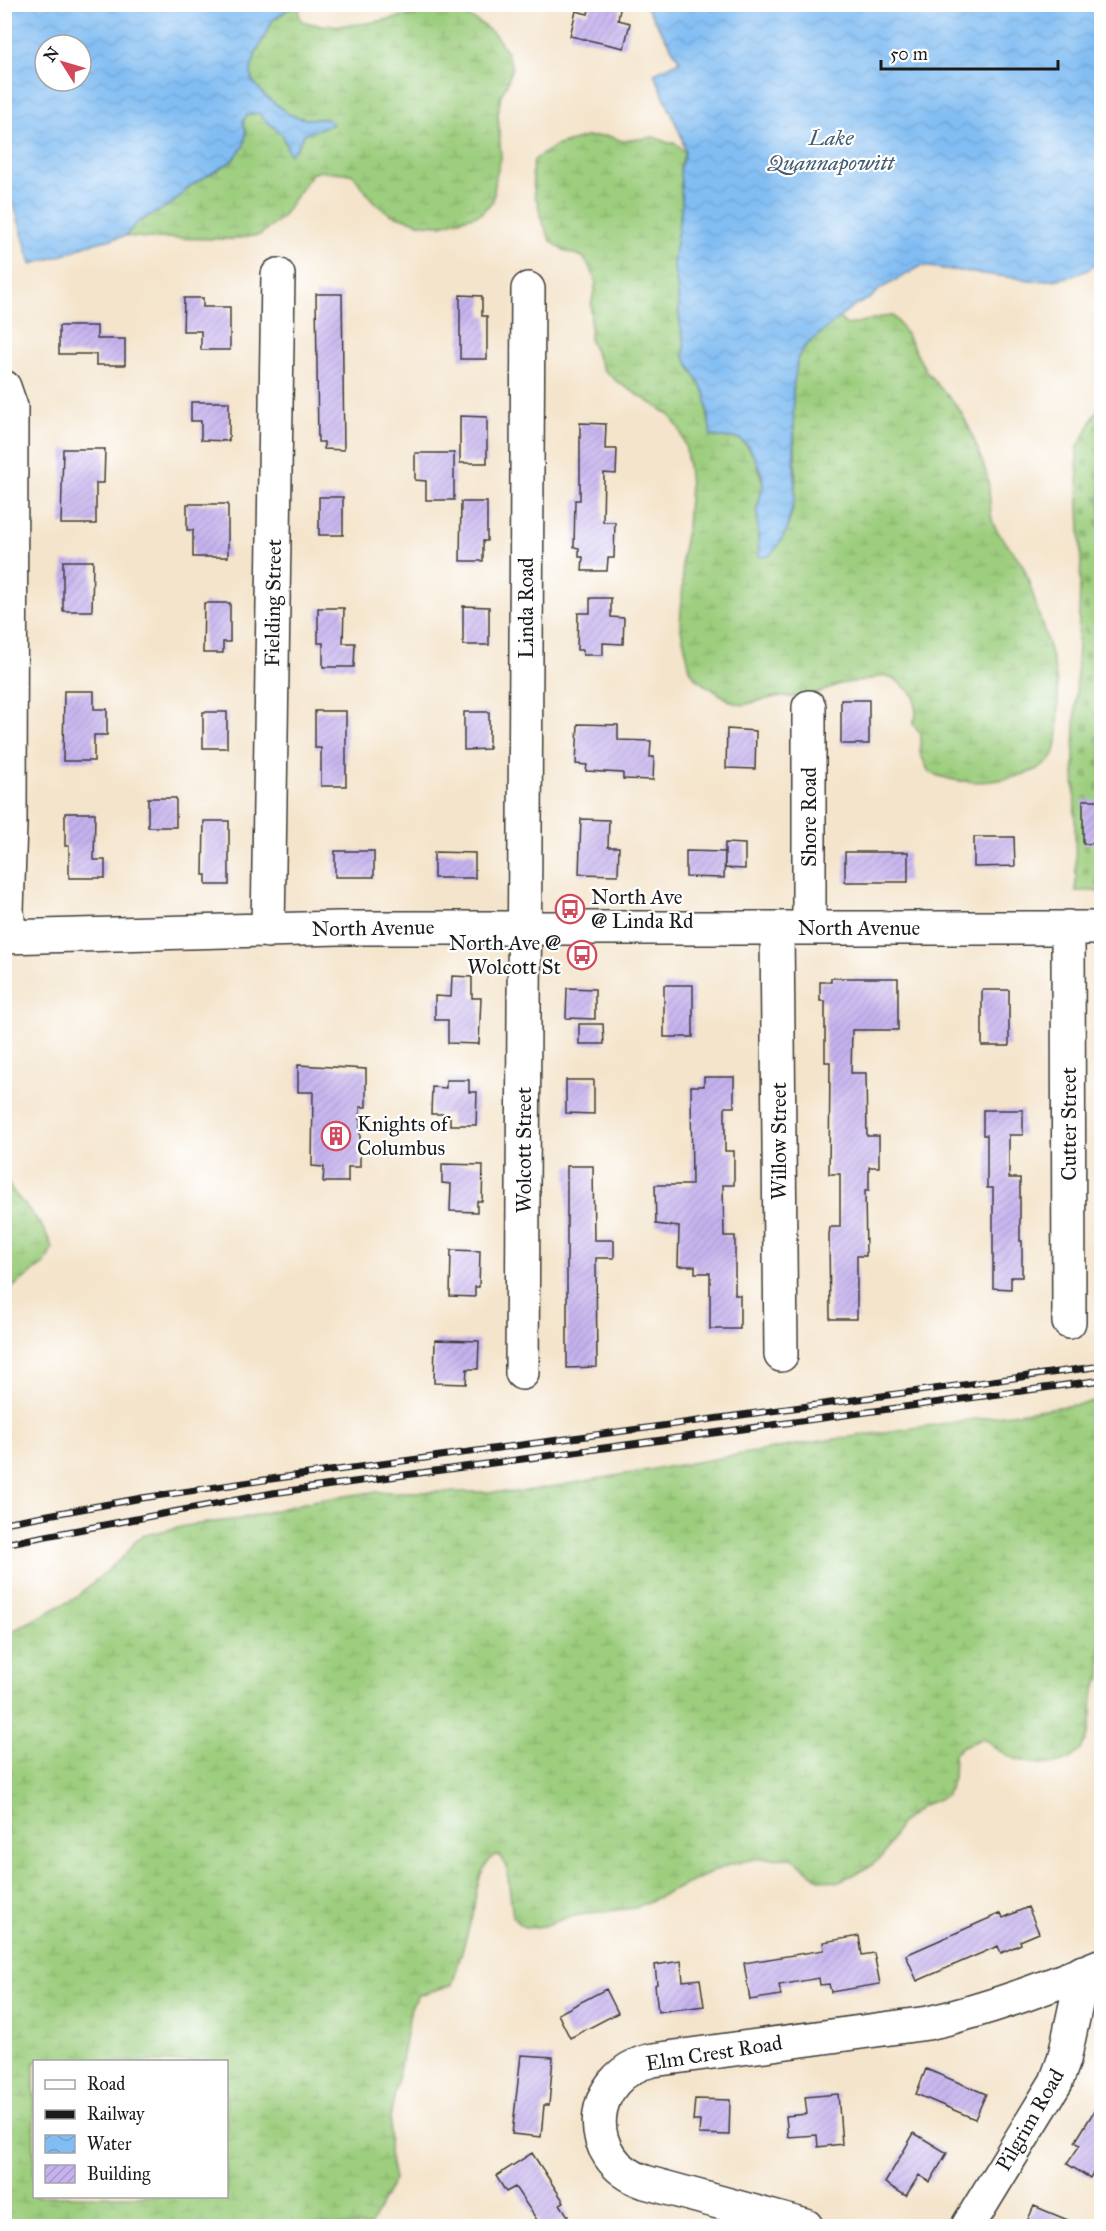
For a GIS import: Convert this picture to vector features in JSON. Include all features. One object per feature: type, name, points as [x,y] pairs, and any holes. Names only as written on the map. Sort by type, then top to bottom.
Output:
[{"type":"street","name":"Fielding Street","points":[[268,931],[278,274]]},
{"type":"street","name":"Linda Road","points":[[525,927],[528,289]]},
{"type":"street","points":[[4,387],[11,407],[10,824],[7,937]]},
{"type":"street","name":"Shore Road","points":[[793,928],[809,707]]},
{"type":"street","name":"Wolcott Street","points":[[522,1373],[525,927]]},
{"type":"street","name":"Cutter Street","points":[[1068,927],[1069,1322]]},
{"type":"street","name":"North Avenue","points":[[7,937],[339,928],[1101,928]]},
{"type":"street","name":"Willow Street","points":[[781,1355],[793,928]]},
{"type":"street","name":"Elm Crest Road","points":[[806,2226],[645,2182],[625,2173],[610,2158],[600,2132],[600,2110],[604,2097],[612,2084],[627,2070],[646,2061],[928,2023],[969,2013],[1092,1969]]},
{"type":"street","name":"Pilgrim Road","points":[[968,2226],[1056,2082],[1092,1969]]},
{"type":"green space","points":[[300,7],[299,15],[302,21],[333,25],[369,23],[437,8],[449,8],[461,12],[495,35],[505,49],[512,67],[501,95],[498,114],[501,158],[493,201],[480,214],[441,225],[423,224],[390,214],[373,201],[353,175],[320,171],[311,174],[282,217],[260,235],[231,239],[125,236],[137,223],[173,203],[190,186],[232,161],[246,133],[243,121],[246,115],[258,113],[283,136],[285,143],[296,149],[304,134],[332,124],[327,119],[306,119],[290,115],[264,95],[252,80],[250,70],[273,20],[289,9]]},
{"type":"green space","points":[[608,136],[623,141],[654,137],[668,143],[675,143],[685,153],[680,168],[682,204],[673,263],[685,347],[684,356],[705,393],[711,435],[740,439],[756,460],[763,484],[757,509],[759,544],[769,556],[781,540],[794,503],[796,462],[793,396],[796,367],[799,356],[806,346],[829,325],[839,318],[847,325],[893,316],[927,372],[956,405],[970,430],[987,476],[994,525],[1023,566],[1050,650],[1058,700],[1057,746],[1055,753],[1046,764],[1014,777],[982,782],[949,779],[929,772],[920,753],[921,734],[913,724],[916,715],[914,695],[896,680],[884,675],[839,684],[821,692],[798,697],[775,697],[743,705],[732,702],[696,679],[690,669],[680,625],[682,557],[687,528],[690,484],[686,449],[680,430],[670,415],[616,381],[603,369],[590,341],[591,305],[596,283],[591,269],[583,257],[563,250],[550,240],[540,215],[538,201],[535,198],[532,171],[534,160],[555,146],[586,137]]},
{"type":"green space","points":[[1101,403],[1101,891],[1076,891],[1074,754],[1081,558],[1077,449]]},
{"type":"green space","points":[[5,1179],[42,1226],[52,1249],[45,1263],[5,1293]]},
{"type":"green space","points":[[1101,1401],[1101,1678],[1094,1690],[1090,1727],[1086,1739],[1081,1749],[1073,1756],[1054,1764],[1041,1764],[1011,1757],[982,1739],[963,1746],[954,1754],[953,1778],[946,1796],[921,1806],[900,1824],[883,1856],[869,1867],[837,1882],[819,1879],[792,1858],[754,1859],[728,1865],[635,1908],[590,1913],[565,1918],[544,1926],[526,1928],[513,1916],[507,1870],[501,1856],[495,1855],[484,1868],[476,1891],[472,1916],[452,1985],[419,1995],[411,2007],[390,2119],[389,2154],[394,2179],[370,2226],[5,2226],[5,1635],[75,1598],[123,1557],[136,1541],[143,1536],[157,1532],[239,1519],[312,1501],[373,1492],[521,1492],[808,1443]]},
{"type":"water","points":[[5,4],[301,5],[289,9],[273,20],[256,53],[251,70],[252,80],[264,95],[290,115],[306,119],[327,119],[333,124],[304,134],[296,149],[289,154],[283,136],[258,113],[247,115],[243,121],[246,133],[244,146],[232,161],[190,186],[173,203],[137,223],[125,236],[86,245],[67,254],[31,264],[14,205],[5,194]]},
{"type":"water","name":"Lake Quannapowitt","points":[[645,5],[1101,5],[1101,260],[1080,273],[1064,278],[1038,281],[921,266],[880,289],[871,298],[854,306],[805,346],[798,357],[793,389],[795,497],[786,532],[769,556],[759,557],[757,509],[763,485],[761,471],[749,447],[740,439],[711,436],[705,393],[684,356],[685,347],[673,263],[682,204],[680,168],[685,153],[682,138],[654,73],[680,61]]},
{"type":"building","points":[[590,4],[621,4],[618,20],[630,23],[624,48],[570,36],[576,11],[588,14]]},
{"type":"building","points":[[316,294],[342,294],[344,450],[324,449],[324,442],[318,442]]},
{"type":"building","points":[[460,295],[482,296],[482,316],[487,316],[487,359],[460,359]]},
{"type":"building","points":[[184,298],[203,298],[203,307],[230,307],[230,350],[201,350],[201,331],[183,331]]},
{"type":"building","points":[[59,326],[97,326],[97,339],[125,339],[125,365],[96,365],[96,354],[59,354]]},
{"type":"building","points":[[191,402],[229,402],[229,441],[201,440],[201,421],[191,421]]},
{"type":"building","points":[[460,416],[487,417],[487,463],[460,463]]},
{"type":"building","points":[[580,423],[606,424],[605,449],[617,449],[616,474],[604,473],[603,522],[615,522],[614,558],[608,558],[607,571],[582,571],[583,557],[579,557],[579,548],[574,547],[575,500],[580,500]]},
{"type":"building","points":[[63,449],[105,449],[104,483],[96,483],[96,524],[61,524]]},
{"type":"building","points":[[415,453],[454,453],[454,500],[426,500],[426,481],[415,480]]},
{"type":"building","points":[[319,497],[343,497],[343,535],[319,535]]},
{"type":"building","points":[[461,502],[487,502],[487,541],[483,541],[483,561],[460,561]]},
{"type":"building","points":[[187,504],[228,504],[228,557],[193,557],[193,530],[187,530]]},
{"type":"building","points":[[63,561],[93,561],[92,611],[63,611]]},
{"type":"building","points":[[590,598],[611,598],[611,617],[624,618],[623,644],[603,643],[603,655],[583,655],[583,650],[577,650],[578,613],[590,613]]},
{"type":"building","points":[[204,603],[230,603],[230,642],[223,642],[223,653],[203,653]]},
{"type":"building","points":[[463,606],[489,607],[489,645],[463,645]]},
{"type":"building","points":[[318,608],[344,608],[343,643],[355,643],[354,667],[323,667],[323,643],[318,643]]},
{"type":"building","points":[[64,691],[94,691],[94,709],[107,709],[107,735],[94,735],[94,761],[63,761]]},
{"type":"building","points":[[841,700],[869,700],[869,744],[841,744]]},
{"type":"building","points":[[315,711],[346,711],[346,786],[321,786],[321,748],[315,748]]},
{"type":"building","points":[[203,712],[227,712],[227,748],[203,748]]},
{"type":"building","points":[[464,712],[489,712],[489,749],[464,750]]},
{"type":"building","points":[[578,724],[618,725],[618,740],[651,741],[650,757],[654,757],[653,780],[623,779],[623,773],[586,771],[587,765],[576,764]]},
{"type":"building","points":[[727,729],[756,731],[755,769],[726,768]]},
{"type":"building","points":[[148,798],[176,798],[176,827],[148,827]]},
{"type":"building","points":[[1083,800],[1101,800],[1101,843],[1083,844]]},
{"type":"building","points":[[65,813],[95,813],[94,860],[105,860],[105,878],[69,878],[69,846],[65,846]]},
{"type":"building","points":[[581,819],[609,820],[608,847],[619,847],[618,875],[579,874]]},
{"type":"building","points":[[204,821],[229,821],[229,885],[206,885],[206,875],[203,875]]},
{"type":"building","points":[[974,837],[1014,837],[1015,866],[974,867]]},
{"type":"building","points":[[725,843],[745,844],[745,869],[725,868]]},
{"type":"building","points":[[335,851],[374,851],[374,877],[335,877]]},
{"type":"building","points":[[686,851],[725,852],[724,878],[686,877]]},
{"type":"building","points":[[434,852],[475,853],[475,878],[434,878]]},
{"type":"building","points":[[845,852],[908,852],[908,882],[845,882]]},
{"type":"building","points":[[452,976],[472,977],[472,998],[481,998],[479,1044],[448,1043],[448,1020],[435,1020],[435,996],[451,997]]},
{"type":"building","points":[[831,978],[898,978],[898,1030],[852,1030],[851,1073],[866,1073],[867,1136],[879,1136],[879,1167],[869,1167],[869,1190],[865,1190],[866,1256],[857,1256],[857,1319],[830,1319],[829,1235],[830,1227],[840,1227],[840,1174],[829,1174],[830,1062],[825,1062],[825,1001],[820,1001],[820,982],[831,982]]},
{"type":"building","points":[[664,985],[693,985],[693,1037],[664,1037]]},
{"type":"building","points":[[567,988],[595,989],[595,1019],[566,1018]]},
{"type":"building","points":[[982,990],[1009,990],[1009,1046],[982,1046]]},
{"type":"building","points":[[579,1024],[603,1024],[604,1044],[579,1044]]},
{"type":"building","name":"Knights of Columbus","points":[[298,1065],[366,1069],[366,1107],[360,1107],[360,1167],[348,1167],[348,1182],[323,1182],[324,1167],[312,1166],[313,1092],[298,1092]]},
{"type":"building","points":[[704,1077],[734,1077],[734,1107],[725,1107],[725,1151],[734,1151],[734,1185],[723,1185],[724,1236],[735,1236],[735,1295],[740,1295],[740,1329],[710,1329],[710,1273],[695,1273],[695,1266],[678,1266],[679,1227],[656,1224],[655,1185],[692,1185],[691,1086],[704,1086]]},
{"type":"building","points":[[446,1080],[469,1080],[469,1092],[477,1092],[476,1125],[450,1125],[450,1114],[431,1114],[432,1087],[446,1088]]},
{"type":"building","points":[[566,1080],[594,1080],[594,1114],[566,1113]]},
{"type":"building","points":[[983,1110],[1023,1110],[1023,1135],[1009,1135],[1009,1178],[1020,1178],[1020,1241],[1022,1241],[1022,1277],[1011,1277],[1011,1289],[993,1288],[993,1188],[987,1188],[987,1135],[983,1135]]},
{"type":"building","points":[[442,1164],[483,1165],[482,1201],[477,1201],[477,1212],[450,1211],[451,1184],[442,1183]]},
{"type":"building","points":[[567,1166],[593,1166],[594,1240],[614,1240],[614,1258],[596,1258],[597,1367],[567,1368]]},
{"type":"building","points":[[451,1250],[480,1251],[479,1287],[475,1287],[475,1297],[450,1296]]},
{"type":"building","points":[[435,1340],[479,1341],[478,1369],[467,1369],[466,1384],[434,1383]]},
{"type":"building","points":[[1028,1907],[1039,1933],[1001,1953],[998,1946],[917,1981],[906,1955],[1001,1913],[1003,1918]]},
{"type":"building","points":[[859,1936],[862,1955],[874,1953],[880,1984],[831,1992],[829,1984],[820,1985],[819,1978],[779,1985],[781,1995],[750,2000],[744,1963],[824,1950],[823,1942]]},
{"type":"building","points":[[681,1961],[683,1981],[700,1979],[704,2006],[658,2012],[655,1965]]},
{"type":"building","points":[[606,1989],[618,2013],[570,2038],[558,2014]]},
{"type":"building","points":[[521,2055],[553,2057],[549,2105],[544,2105],[541,2137],[512,2134]]},
{"type":"building","points":[[926,2069],[986,2094],[975,2119],[916,2094]]},
{"type":"building","points":[[838,2094],[842,2144],[818,2147],[817,2135],[788,2137],[786,2116],[807,2114],[805,2097]]},
{"type":"building","points":[[695,2099],[730,2100],[729,2135],[699,2134],[700,2121],[693,2121]]},
{"type":"building","points":[[1101,2100],[1101,2159],[1090,2178],[1067,2164],[1080,2145],[1075,2142]]},
{"type":"building","points":[[914,2133],[947,2153],[930,2182],[919,2175],[906,2196],[885,2183]]},
{"type":"building","points":[[532,2153],[564,2202],[560,2204],[568,2216],[551,2226],[541,2226],[515,2187],[506,2192],[496,2176]]},
{"type":"building","points":[[1034,2206],[1082,2226],[1025,2226]]},
{"type":"railway","points":[[4,1523],[142,1498],[271,1479],[1102,1366]]},
{"type":"railway","points":[[4,1544],[273,1493],[1102,1380]]},
{"type":"place","name":"North Ave @ Linda Rd","points":[[570,909]]},
{"type":"place","name":"North Ave @ Wolcott St","points":[[582,955]]},
{"type":"place","name":"Knights of Columbus","points":[[336,1136]]}]
